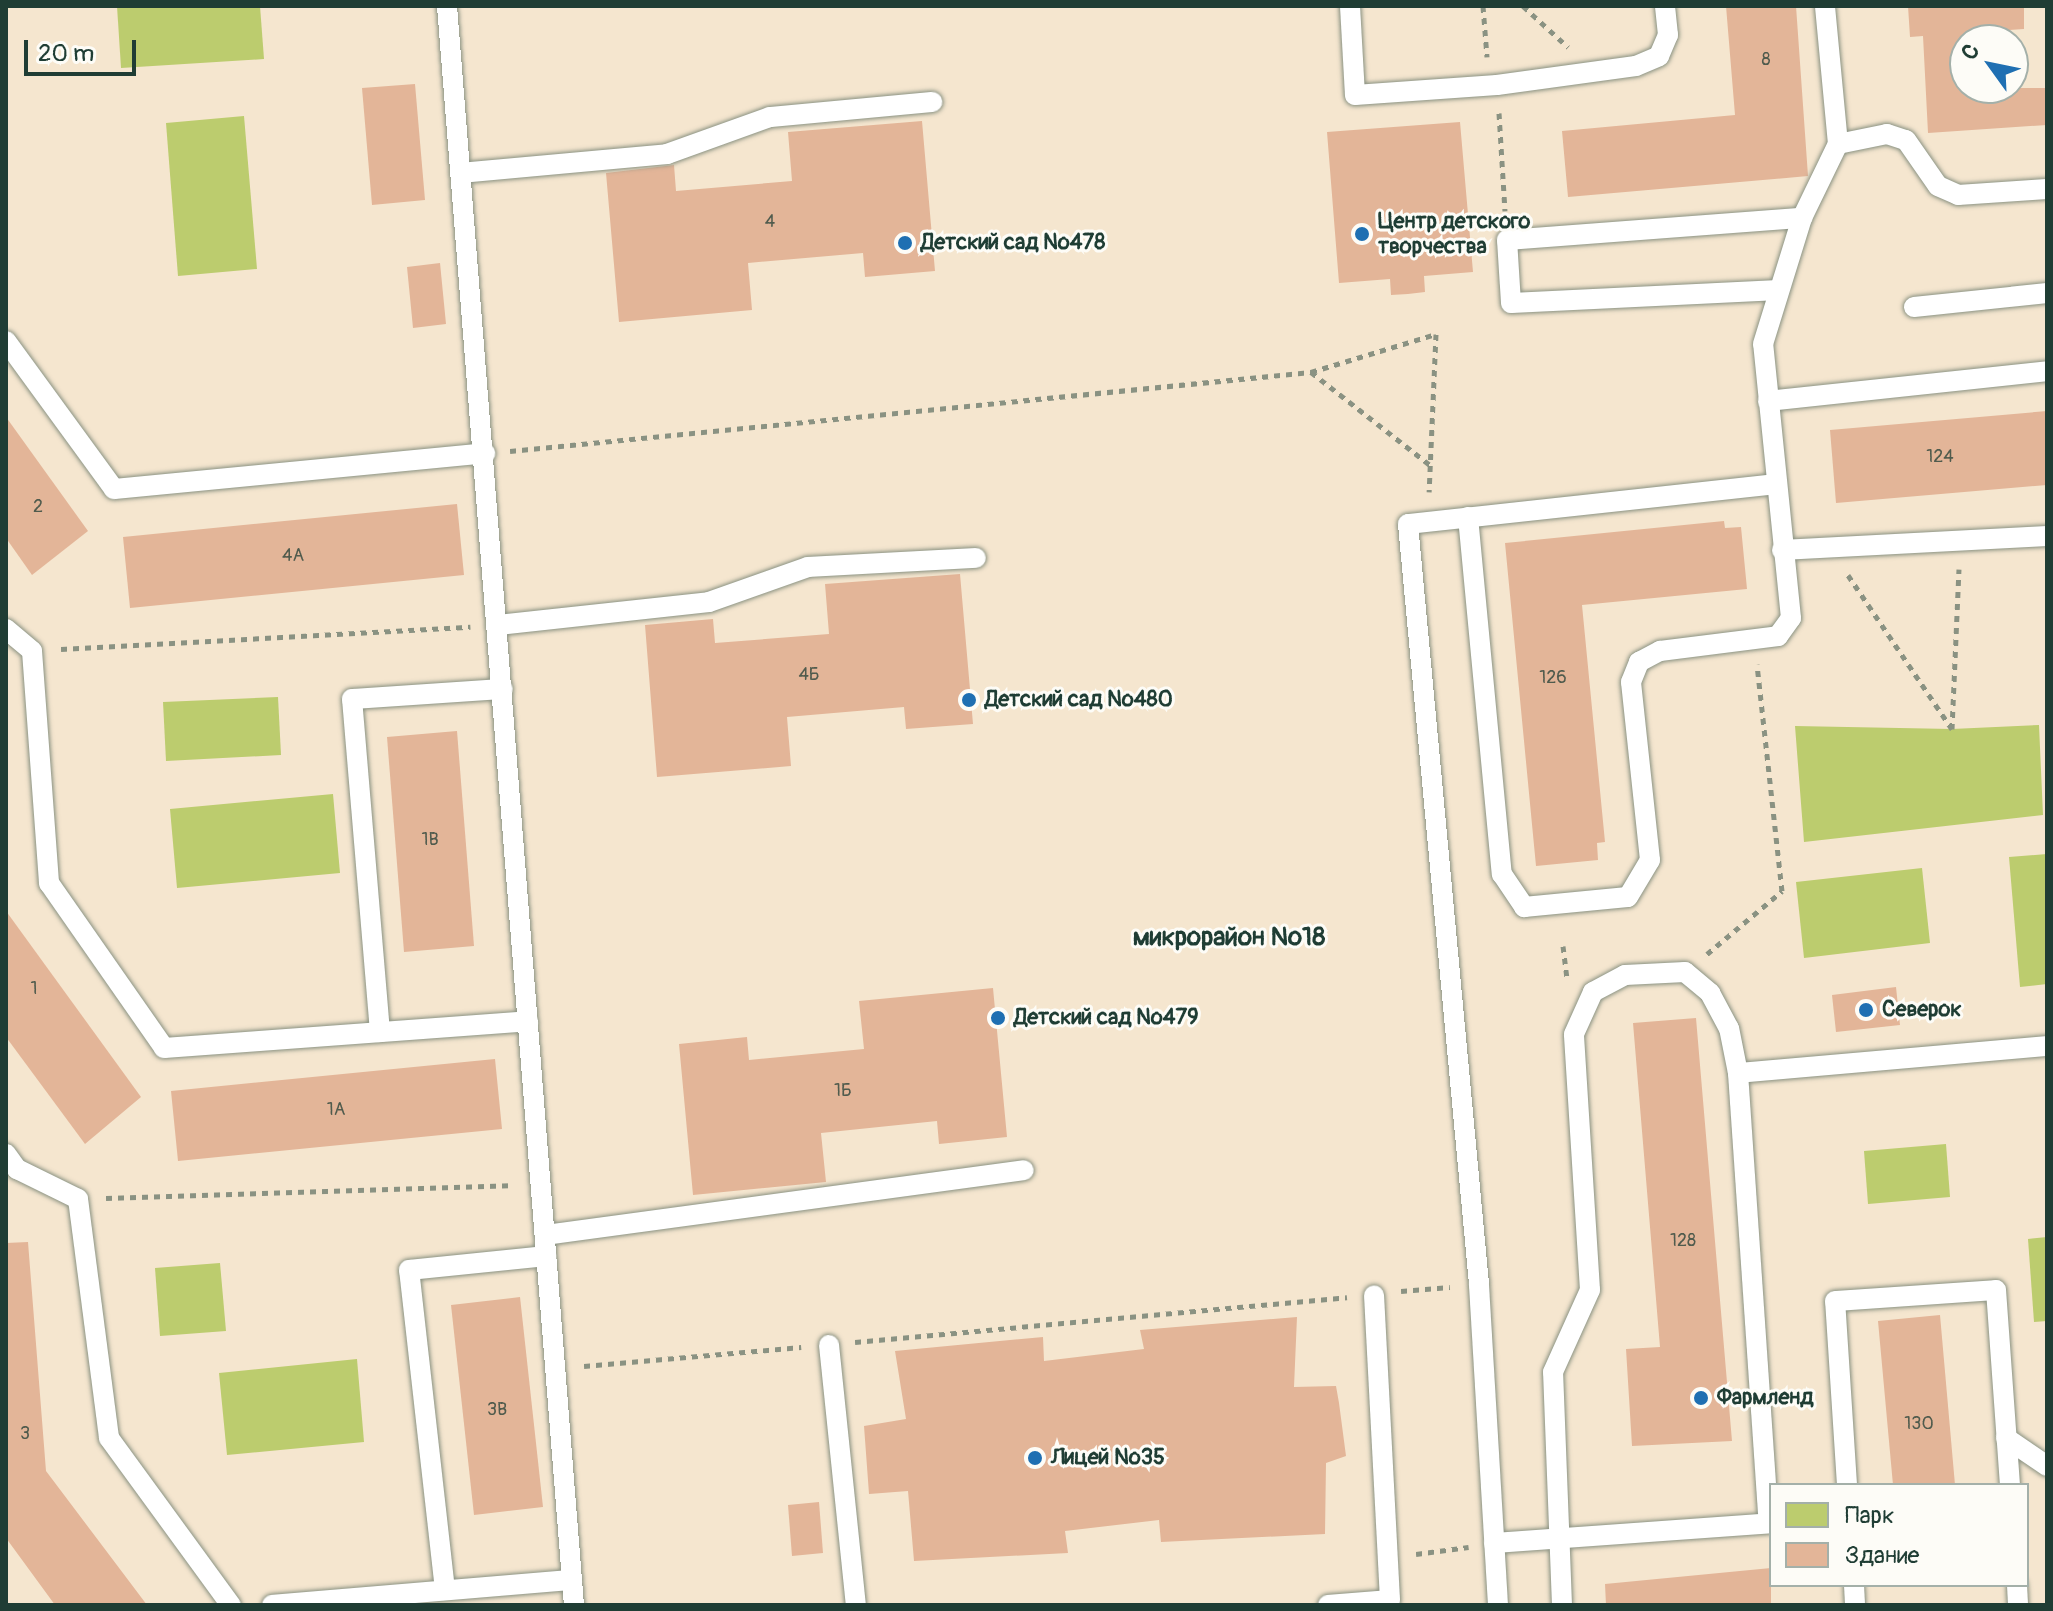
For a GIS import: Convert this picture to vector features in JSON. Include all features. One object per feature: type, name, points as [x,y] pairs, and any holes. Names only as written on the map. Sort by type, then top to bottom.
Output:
[{"type":"lane","points":[[447,6],[485,453],[574,1605]]},
{"type":"lane","points":[[1350,6],[1355,95],[1493,85],[1636,66],[1659,56],[1668,35],[1665,6]]},
{"type":"lane","points":[[1468,517],[1502,874],[1524,907],[1628,897],[1650,860],[1631,682],[1639,662],[1660,651],[1778,636],[1791,618],[1763,344],[1802,218],[1838,144],[1825,6]]},
{"type":"lane","points":[[460,173],[667,154],[770,117],[932,102]]},
{"type":"lane","points":[[1838,144],[1887,134],[1906,140],[1938,186],[1958,195],[2047,189]]},
{"type":"lane","points":[[1779,290],[1511,303],[1507,240],[1802,218]]},
{"type":"lane","points":[[1914,307],[2047,293]]},
{"type":"lane","points":[[6,341],[114,489],[485,453]]},
{"type":"lane","points":[[1768,401],[2047,371]]},
{"type":"lane","points":[[1498,1605],[1479,1284],[1408,524],[1776,484]]},
{"type":"lane","points":[[1782,550],[2047,536]]},
{"type":"lane","points":[[498,625],[709,602],[808,567],[976,558]]},
{"type":"lane","points":[[6,629],[32,651],[49,883],[164,1048],[528,1021]]},
{"type":"lane","points":[[380,1032],[352,699],[503,689]]},
{"type":"lane","points":[[1562,1605],[1553,1372],[1590,1290],[1574,1034],[1593,992],[1625,975],[1685,972],[1710,993],[1729,1028],[1738,1073],[1769,1509]]},
{"type":"lane","points":[[1738,1073],[2047,1046]]},
{"type":"lane","points":[[10,1164],[78,1199],[109,1438],[231,1605]]},
{"type":"lane","points":[[545,1235],[1024,1170]]},
{"type":"lane","points":[[445,1590],[409,1270],[546,1256]]},
{"type":"lane","points":[[1847,1483],[1835,1301],[1996,1290],[2010,1483]]},
{"type":"lane","points":[[1328,1605],[1390,1600],[1374,1295]]},
{"type":"lane","points":[[829,1345],[856,1605]]},
{"type":"lane","points":[[2006,1438],[2047,1466]]},
{"type":"lane","points":[[1494,1543],[1769,1523]]},
{"type":"lane","points":[[272,1605],[572,1580]]},
{"type":"path","points":[[1483,6],[1507,240]]},
{"type":"path","points":[[1523,6],[1595,72]]},
{"type":"path","points":[[485,453],[1311,372],[1436,334],[1428,521]]},
{"type":"path","points":[[1311,372],[1430,465]]},
{"type":"path","points":[[1830,548],[1952,729],[1961,541]]},
{"type":"path","points":[[32,651],[498,625]]},
{"type":"path","points":[[1685,972],[1782,891],[1755,639]]},
{"type":"path","points":[[78,1199],[541,1184]]},
{"type":"path","points":[[555,1368],[1479,1284]]},
{"type":"path","points":[[1388,1558],[1494,1543]]},
{"type":"green space","points":[[117,6],[260,6],[264,59],[121,68]]},
{"type":"green space","points":[[244,116],[257,269],[178,276],[166,123]]},
{"type":"green space","points":[[278,697],[281,755],[166,761],[163,702]]},
{"type":"green space","points":[[2039,725],[2043,815],[1804,842],[1795,726],[1952,729]]},
{"type":"green space","points":[[333,794],[340,873],[177,888],[170,809]]},
{"type":"green space","points":[[2047,854],[2047,984],[2020,987],[2009,857]]},
{"type":"green space","points":[[1922,868],[1930,943],[1804,958],[1796,882]]},
{"type":"green space","points":[[1946,1144],[1950,1197],[1868,1204],[1864,1151]]},
{"type":"green space","points":[[2047,1237],[2047,1321],[2034,1322],[2028,1239]]},
{"type":"green space","points":[[220,1263],[226,1331],[160,1336],[155,1268]]},
{"type":"green space","points":[[357,1359],[364,1442],[227,1455],[219,1373]]},
{"type":"building","points":[[1726,6],[1796,6],[1808,176],[1568,197],[1562,131],[1735,115]]},
{"type":"building","points":[[1908,6],[2024,6],[2024,24],[1949,24],[1949,104],[2029,104],[2029,88],[2047,88],[2047,125],[1928,133],[1923,36],[1910,37]]},
{"type":"building","points":[[415,84],[425,200],[372,205],[362,88]]},
{"type":"building","points":[[922,121],[935,271],[865,277],[863,253],[748,263],[752,310],[619,322],[606,173],[674,165],[676,191],[792,181],[788,132]]},
{"type":"building","points":[[1460,122],[1473,272],[1424,276],[1425,292],[1408,294],[1391,295],[1390,279],[1339,283],[1327,132]]},
{"type":"building","points":[[440,263],[446,324],[413,328],[407,267]]},
{"type":"building","points":[[2047,411],[2047,485],[1836,503],[1830,430]]},
{"type":"building","points":[[6,417],[88,531],[32,575],[6,538]]},
{"type":"building","points":[[457,504],[464,575],[130,608],[123,537]]},
{"type":"building","points":[[1724,521],[1725,528],[1741,527],[1747,589],[1582,605],[1605,842],[1597,843],[1598,860],[1536,866],[1505,543]]},
{"type":"building","points":[[960,574],[973,724],[906,729],[904,707],[787,717],[791,766],[657,777],[645,625],[713,619],[715,643],[829,634],[825,584]]},
{"type":"building","points":[[457,731],[474,946],[404,952],[387,737]]},
{"type":"building","points":[[6,911],[141,1097],[85,1144],[6,1037]]},
{"type":"building","name":"Северок","points":[[1896,987],[1900,1025],[1836,1032],[1832,995]]},
{"type":"building","points":[[993,988],[1007,1137],[939,1144],[937,1121],[821,1133],[826,1182],[693,1195],[679,1044],[747,1037],[749,1060],[864,1049],[859,1001]]},
{"type":"building","points":[[1696,1018],[1732,1441],[1632,1446],[1626,1349],[1660,1347],[1633,1023]]},
{"type":"building","points":[[495,1059],[502,1129],[178,1161],[171,1091]]},
{"type":"building","points":[[28,1242],[46,1471],[147,1605],[55,1605],[6,1538],[6,1243]]},
{"type":"building","points":[[520,1297],[543,1507],[474,1515],[451,1305]]},
{"type":"building","points":[[1940,1315],[1955,1483],[1893,1483],[1878,1321]]},
{"type":"building","points":[[1297,1317],[1294,1387],[1336,1386],[1346,1456],[1326,1463],[1325,1534],[1161,1542],[1159,1520],[1065,1531],[1068,1553],[914,1561],[908,1491],[869,1494],[864,1426],[906,1419],[895,1351],[1043,1337],[1044,1361],[1144,1349],[1140,1330]]},
{"type":"building","points":[[819,1502],[823,1553],[792,1556],[788,1505]]},
{"type":"building","points":[[1769,1568],[1771,1605],[1606,1605],[1605,1584]]},
{"type":"place","name":"Центр детского творчества","points":[[1362,234]]},
{"type":"place","name":"Детский сад №478","points":[[905,243]]},
{"type":"place","name":"Детский сад №480","points":[[969,700]]},
{"type":"place","name":"Северок","points":[[1866,1010]]},
{"type":"place","name":"Детский сад №479","points":[[998,1018]]},
{"type":"place","name":"Фармленд","points":[[1701,1398]]},
{"type":"place","name":"Лицей №35","points":[[1035,1458]]},
{"type":"district","name":"микрорайон №18","points":[[1229,938]]}]
